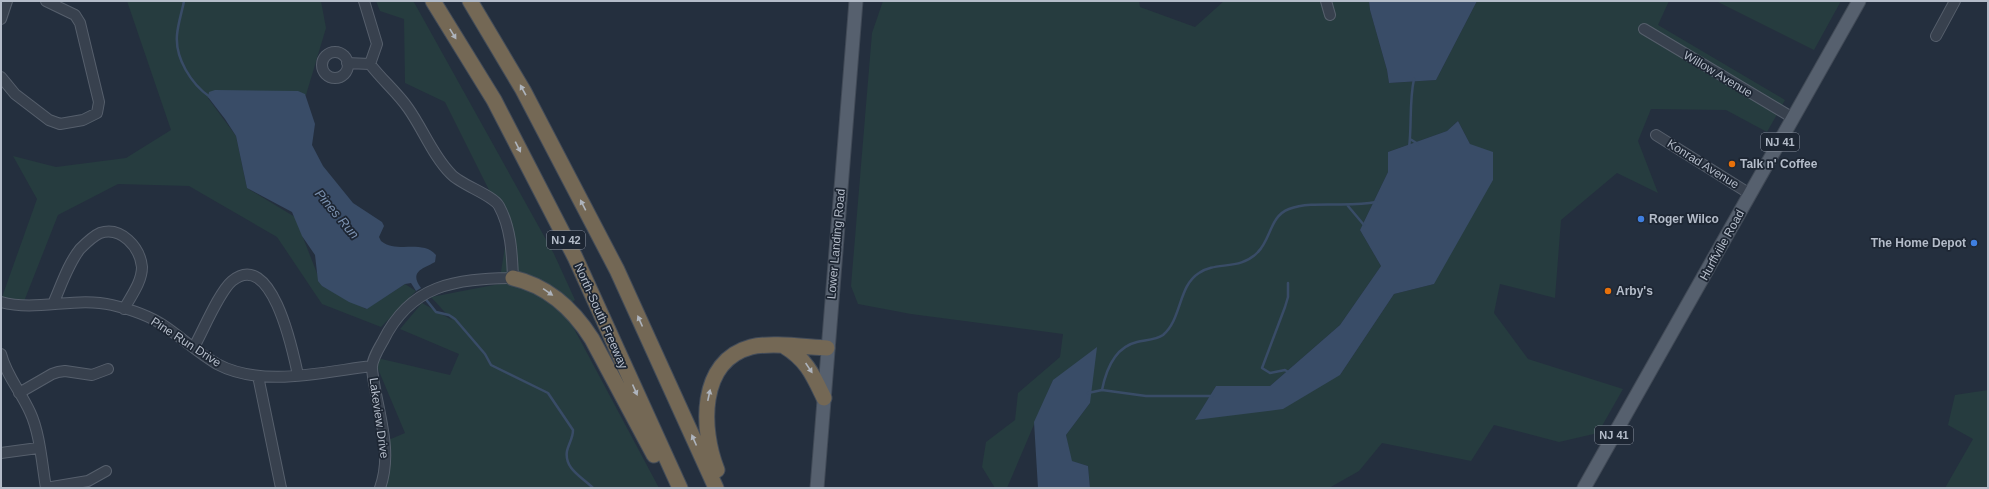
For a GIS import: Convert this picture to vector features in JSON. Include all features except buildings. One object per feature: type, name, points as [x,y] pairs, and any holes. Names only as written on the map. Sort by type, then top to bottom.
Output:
[{"type":"highway","name":"North-South Freeway","points":[[433,1],[494,100],[575,257],[680,488]]},
{"type":"highway","name":"NJ 42","points":[[470,1],[524,90],[617,270],[716,488]]},
{"type":"highway","points":[[513,278],[543,288],[563,304],[580,322],[622,394],[672,488]]},
{"type":"highway","points":[[721,488],[720,476],[712,457],[707,430],[707,405],[713,381],[725,362],[742,350],[761,345],[827,348]]},
{"type":"highway","points":[[784,346],[795,353],[808,366],[824,398]]},
{"type":"main road","name":"Lower Landing Road","points":[[818,488],[827,348],[856,1]]},
{"type":"main road","name":"Hurffville Road","points":[[1584,488],[1859,1]]},
{"type":"street","points":[[1,19],[7,1]]},
{"type":"street","points":[[1,77],[15,94],[49,120],[60,124],[83,120],[97,113],[98,102],[80,23],[75,15],[46,1]]},
{"type":"street","points":[[364,1],[377,44],[370,64]]},
{"type":"street","points":[[1326,1],[1330,15]]},
{"type":"street","points":[[1936,36],[1955,1]]},
{"type":"street","name":"Willow Avenue","points":[[1644,29],[1793,118]]},
{"type":"street","points":[[347,63],[370,64]]},
{"type":"street","points":[[370,64],[382,80],[407,106],[440,160],[452,176],[498,204],[506,220],[511,250],[513,278]]},
{"type":"street","name":"Konrad Avenue","points":[[1656,135],[1750,194]]},
{"type":"street","points":[[53,304],[72,261],[81,248],[100,233],[113,233],[124,236],[135,246],[142,266],[136,289],[124,309]]},
{"type":"street","points":[[194,347],[223,292],[232,281],[243,275],[253,275],[268,285],[272,293],[291,342],[298,375]]},
{"type":"street","name":"Lakeview Drive","points":[[380,488],[386,465],[385,448],[371,366],[390,327],[408,305],[428,292],[451,283],[476,278],[513,278]]},
{"type":"street","name":"Pine Run Drive","points":[[1,302],[22,306],[100,303],[124,309],[162,324],[217,364],[258,376],[270,378],[371,366]]},
{"type":"street","points":[[1,354],[4,364],[30,411],[36,426],[38,448],[46,488],[88,481],[106,471]]},
{"type":"street","points":[[19,393],[58,372],[65,371],[92,375],[108,370]]},
{"type":"street","points":[[258,376],[281,488]]},
{"type":"street","points":[[1,453],[38,448]]},
{"type":"green space","points":[[127,1],[321,1],[326,28],[306,95],[208,98],[236,136],[247,188],[295,217],[322,286],[366,309],[405,284],[416,291],[381,327],[322,304],[277,237],[189,186],[118,184],[58,215],[23,304],[1,300],[37,199],[13,156],[56,167],[126,158],[171,130]]},
{"type":"green space","points":[[376,1],[413,1],[415,4],[554,254],[575,300],[563,308],[659,488],[379,488],[386,441],[405,433],[373,357],[450,375],[459,354],[400,329],[422,303],[452,320],[431,297],[499,284],[508,228],[445,102],[405,83],[404,19],[380,11]]},
{"type":"green space","points":[[883,1],[1139,1],[1140,7],[1195,27],[1224,1],[1369,1],[1389,83],[1436,80],[1477,1],[1669,1],[1658,25],[1785,100],[1767,132],[1726,110],[1651,109],[1638,141],[1658,193],[1617,173],[1561,220],[1555,298],[1500,284],[1494,313],[1528,359],[1623,389],[1598,433],[1559,442],[1494,425],[1471,461],[1382,443],[1359,471],[1329,488],[1090,488],[1088,466],[1071,461],[1066,435],[1090,403],[1053,380],[1007,488],[995,488],[982,467],[986,442],[1015,420],[1018,393],[1060,357],[1063,334],[911,314],[858,304],[851,286],[872,33]],"holes":[[[1458,121],[1470,144],[1434,284],[1394,294],[1340,375],[1196,419],[1216,386],[1270,386],[1340,325],[1381,266],[1360,230],[1388,172],[1388,152],[1447,131]]]},
{"type":"green space","points":[[1716,1],[1841,1],[1814,50]]},
{"type":"green space","points":[[1988,390],[1988,488],[1945,488],[1973,439],[1948,425],[1955,395]]},
{"type":"water","points":[[1369,1],[1477,1],[1436,80],[1389,83]]},
{"type":"water","points":[[215,90],[298,91],[305,94],[315,124],[312,145],[323,166],[353,203],[382,222],[384,226],[379,237],[381,241],[387,245],[424,248],[430,250],[436,255],[435,262],[423,268],[417,274],[417,282],[421,288],[416,291],[411,283],[405,284],[367,309],[349,302],[322,286],[318,281],[315,255],[302,236],[292,212],[247,188],[236,136],[208,97],[209,92]]},
{"type":"water","points":[[1458,121],[1470,144],[1493,152],[1493,180],[1434,284],[1394,294],[1340,375],[1283,409],[1195,420],[1216,386],[1270,386],[1340,325],[1381,266],[1360,230],[1388,172],[1388,152],[1447,131]]},
{"type":"water","points":[[1097,347],[1090,403],[1066,435],[1072,461],[1088,466],[1090,488],[1038,488],[1034,422],[1053,380]]},
{"type":"waterway","name":"Pines Run","points":[[184,1],[177,35],[179,53],[191,78],[203,92],[210,97]]},
{"type":"waterway","points":[[1409,148],[1414,79]]},
{"type":"waterway","points":[[1410,139],[1418,144]]},
{"type":"waterway","points":[[1102,390],[1109,367],[1117,354],[1129,345],[1160,337],[1169,328],[1174,320],[1183,294],[1192,279],[1206,269],[1236,264],[1251,258],[1262,247],[1274,222],[1283,212],[1298,206],[1320,204],[1365,204],[1376,202]]},
{"type":"waterway","points":[[1348,206],[1364,225]]},
{"type":"waterway","points":[[1288,283],[1288,297],[1285,307],[1262,368],[1270,373],[1285,370],[1288,372]]},
{"type":"waterway","name":"Pines Run","points":[[424,297],[436,312],[449,315],[455,319],[485,354],[491,365],[548,393],[573,430],[572,438],[567,451],[568,463],[571,468],[593,488]]},
{"type":"waterway","points":[[1088,393],[1102,390],[1146,396],[1212,396]]},
{"type":"place","name":"Talk n' Coffee","points":[[1732,164]]},
{"type":"place","name":"Roger Wilco","points":[[1641,219]]},
{"type":"place","name":"The Home Depot","points":[[1974,243]]},
{"type":"place","name":"Arby's","points":[[1608,291]]}]
